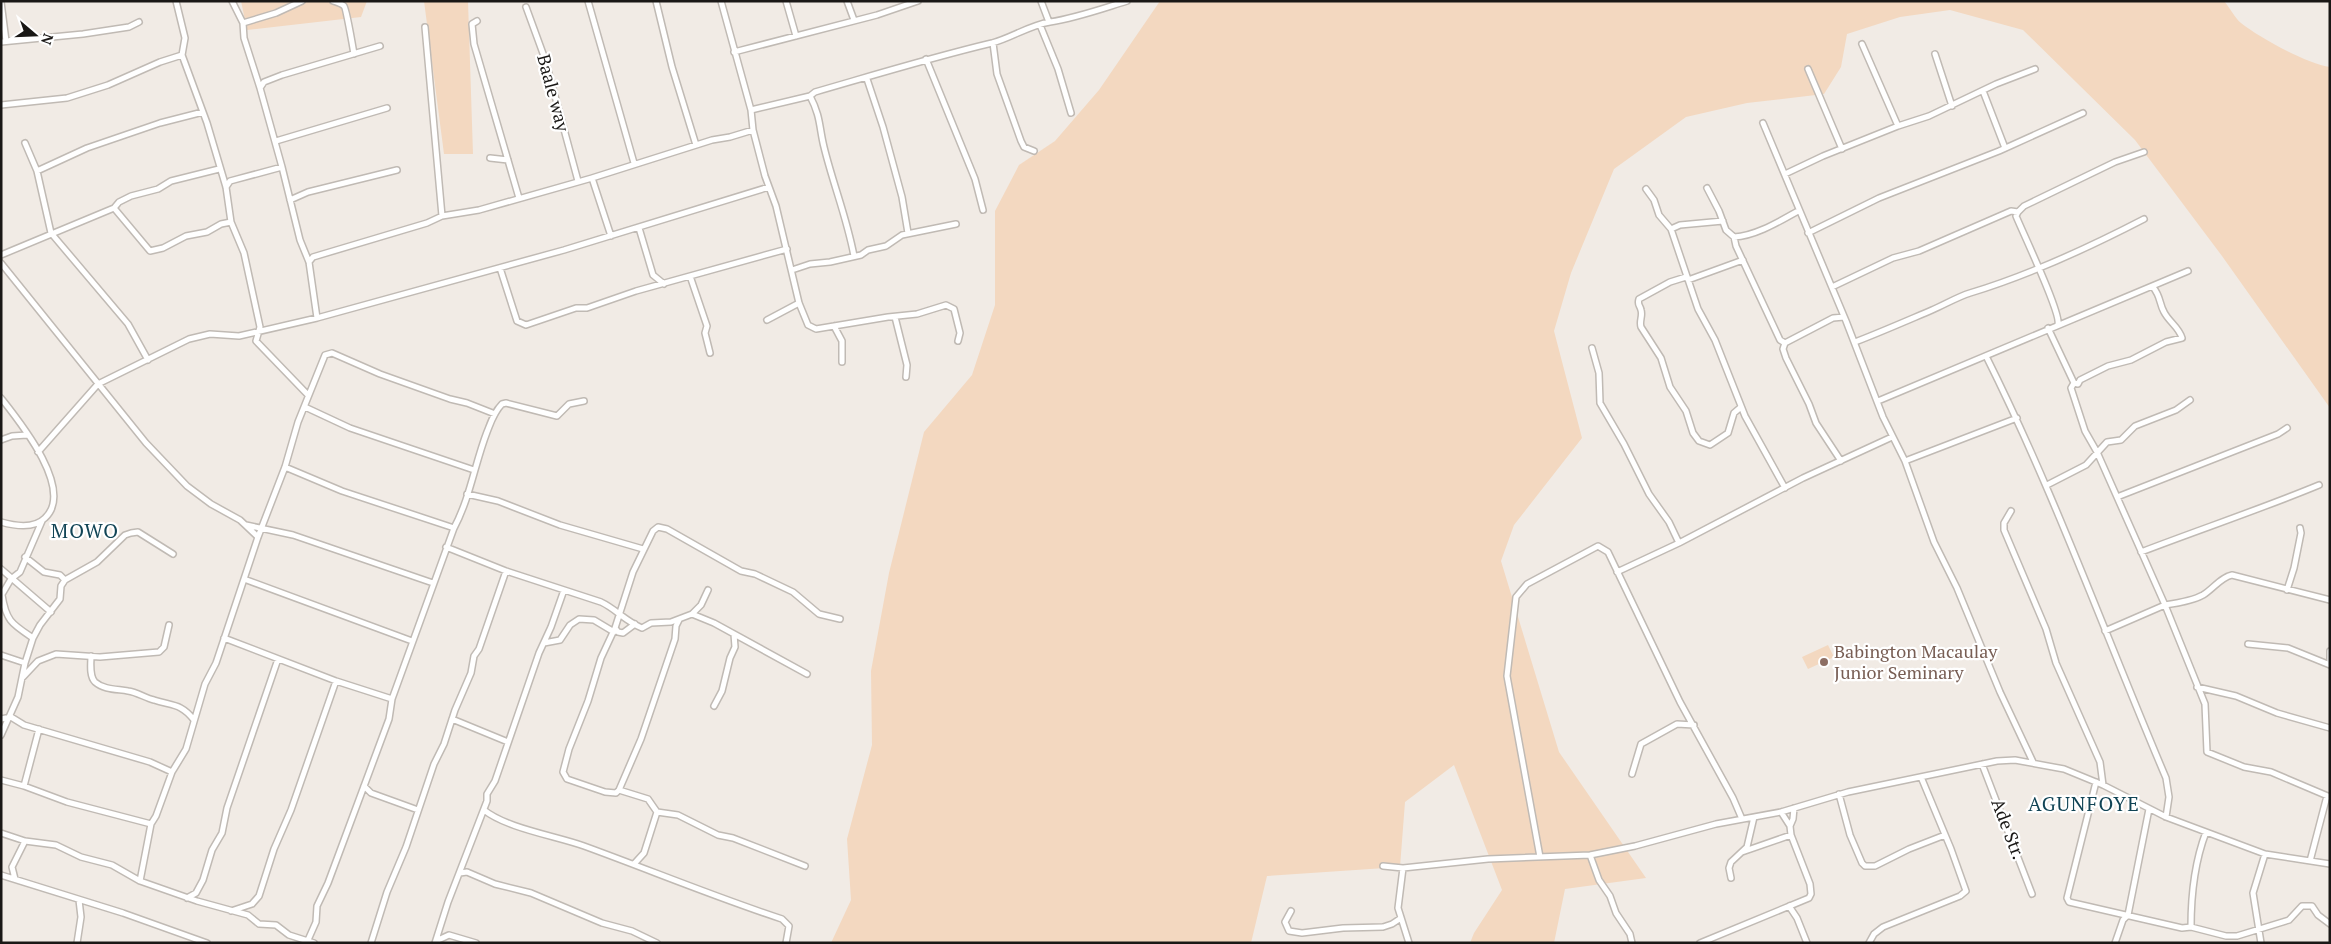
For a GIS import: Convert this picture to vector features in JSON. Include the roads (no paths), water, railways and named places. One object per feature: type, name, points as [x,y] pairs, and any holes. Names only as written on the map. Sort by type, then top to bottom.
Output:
[{"type":"street","points":[[176,1],[185,38],[182,56],[226,187],[231,222],[244,253],[260,327],[256,341],[308,395]]},
{"type":"street","points":[[232,1],[243,23],[244,38],[276,141],[300,240],[309,262],[317,318]]},
{"type":"street","points":[[243,23],[276,13],[302,1]]},
{"type":"street","points":[[333,1],[344,5],[347,10],[354,54]]},
{"type":"street","points":[[588,1],[634,163]]},
{"type":"street","points":[[656,1],[672,67],[696,145]]},
{"type":"street","points":[[721,1],[751,110],[753,130],[787,250],[804,319],[810,327],[816,329],[888,317],[895,318],[950,306],[954,309],[959,329],[958,341]]},
{"type":"street","points":[[786,1],[796,36]]},
{"type":"street","points":[[847,1],[854,20]]},
{"type":"street","points":[[1042,1],[1049,22]]},
{"type":"street","points":[[751,110],[810,96],[815,92],[993,43],[1049,22],[1080,16],[1127,1]]},
{"type":"street","points":[[1,2],[4,42],[50,39],[129,27],[139,22]]},
{"type":"street","points":[[734,52],[877,15],[916,2]]},
{"type":"street","name":"Baale way","points":[[526,7],[544,58],[578,181]]},
{"type":"street","points":[[477,21],[472,24],[474,44],[520,198]]},
{"type":"street","points":[[1040,25],[1058,69],[1071,113]]},
{"type":"street","points":[[425,27],[442,216]]},
{"type":"street","points":[[993,43],[997,74],[1021,142],[1024,147],[1034,152]]},
{"type":"street","points":[[1862,44],[1898,126]]},
{"type":"street","points":[[260,88],[264,82],[282,75],[380,46]]},
{"type":"street","points":[[1935,54],[1952,106]]},
{"type":"street","points":[[1,105],[67,98],[108,85],[152,64],[182,56]]},
{"type":"street","points":[[926,60],[975,179],[983,210]]},
{"type":"street","points":[[1808,69],[1842,149]]},
{"type":"street","points":[[1785,174],[1898,126],[1952,106],[2036,69]]},
{"type":"street","points":[[867,79],[883,127],[902,197],[908,233]]},
{"type":"street","points":[[1983,91],[2005,148]]},
{"type":"street","points":[[810,96],[820,118],[824,147],[848,227],[854,256]]},
{"type":"street","points":[[276,141],[387,108]]},
{"type":"street","points":[[37,171],[87,148],[160,123],[202,112]]},
{"type":"street","points":[[1808,233],[1879,198],[2005,148],[2083,113]]},
{"type":"street","points":[[1763,123],[1855,342],[1892,437],[1905,461],[1934,542],[1957,588],[2000,692],[2034,762]]},
{"type":"street","points":[[306,255],[313,257],[427,223],[442,216],[479,210],[592,178],[634,163],[753,130]]},
{"type":"street","points":[[25,143],[37,171],[51,233],[128,324],[148,360]]},
{"type":"street","points":[[2058,324],[2058,315],[2016,216],[2018,212],[2024,206],[2100,170],[2144,152]]},
{"type":"street","points":[[490,158],[508,160]]},
{"type":"street","points":[[226,187],[230,181],[282,167]]},
{"type":"street","points":[[1,255],[114,208],[131,196],[158,188],[171,181],[219,169]]},
{"type":"street","points":[[290,200],[308,192],[373,177],[381,172],[398,170]]},
{"type":"street","points":[[221,176],[230,181]]},
{"type":"street","points":[[592,178],[611,236]]},
{"type":"street","points":[[38,452],[98,384],[200,335],[239,336],[317,318],[639,228],[769,187]]},
{"type":"street","points":[[1707,188],[1726,230],[1734,237],[1780,340],[1784,343],[1786,358],[1809,404],[1816,423],[1841,461]]},
{"type":"street","points":[[1646,189],[1656,203],[1660,215],[1671,230],[1698,309],[1715,340],[1740,407],[1785,488]]},
{"type":"street","points":[[114,208],[150,252],[163,248],[186,236],[207,232],[221,224],[231,222]]},
{"type":"street","points":[[1734,237],[1771,225],[1798,210]]},
{"type":"street","points":[[1832,288],[1893,258],[1919,251],[2011,211],[2018,212]]},
{"type":"street","points":[[1855,342],[1969,293],[1993,287],[2040,269],[2052,261],[2105,239],[2144,219]]},
{"type":"street","points":[[1671,230],[1680,225],[1722,221]]},
{"type":"street","points":[[792,270],[810,264],[830,262],[854,256],[886,246],[898,236],[908,233],[956,224]]},
{"type":"street","points":[[639,228],[653,275],[650,288]]},
{"type":"street","points":[[500,268],[516,321],[526,325],[576,308],[586,308],[690,276],[787,250]]},
{"type":"street","points":[[309,262],[313,257]]},
{"type":"street","points":[[1740,407],[1734,414],[1731,429],[1724,437],[1710,445],[1698,441],[1693,433],[1686,411],[1670,387],[1661,358],[1641,327],[1642,314],[1638,304],[1639,299],[1670,282],[1687,279],[1743,260]]},
{"type":"street","points":[[1,263],[146,442],[187,486],[246,526],[258,537]]},
{"type":"street","points":[[1878,401],[2048,328],[2188,272]]},
{"type":"street","points":[[653,275],[664,284]]},
{"type":"street","points":[[690,276],[708,326],[705,333],[710,353]]},
{"type":"street","points":[[2074,382],[2078,384],[2080,380],[2108,366],[2131,360],[2166,342],[2182,338],[2175,325],[2164,314],[2160,296],[2153,287]]},
{"type":"street","points":[[767,320],[799,303]]},
{"type":"street","points":[[1784,343],[1833,318],[1844,317]]},
{"type":"street","points":[[895,318],[907,365],[906,377]]},
{"type":"street","points":[[834,326],[842,341],[842,362]]},
{"type":"street","points":[[2048,328],[2074,382]]},
{"type":"street","points":[[1592,348],[1599,373],[1600,403],[1624,444],[1649,494],[1669,522],[1679,543]]},
{"type":"street","points":[[140,881],[140,872],[149,844],[151,824],[156,816],[172,772],[186,749],[205,684],[216,663],[258,537],[285,467],[298,422],[323,359],[328,352],[380,374],[494,414]]},
{"type":"street","points":[[1986,356],[2017,418],[2047,485],[2166,778],[2169,797],[2166,817]]},
{"type":"street","points":[[2074,382],[2071,388],[2085,431],[2097,452],[2165,605],[2206,711],[2207,752],[2244,767],[2270,772],[2328,796],[2310,861]]},
{"type":"street","points":[[1,398],[27,435],[48,470],[54,496],[50,514],[42,521],[20,572],[11,579],[2,595],[7,618],[16,627],[33,638]]},
{"type":"street","points":[[2047,485],[2086,465],[2107,442],[2122,440],[2128,431],[2143,421],[2176,410],[2190,400]]},
{"type":"street","points":[[308,940],[316,922],[317,906],[328,883],[389,718],[392,699],[412,641],[425,613],[446,547],[463,511],[474,470],[494,414],[502,404],[506,403],[557,416],[569,404],[584,401]]},
{"type":"street","points":[[305,407],[344,426],[474,470]]},
{"type":"street","points":[[1905,461],[2017,418]]},
{"type":"street","points":[[2117,497],[2278,434],[2287,428]]},
{"type":"street","points":[[1,440],[12,436],[27,435]]},
{"type":"street","points":[[1617,572],[1892,437]]},
{"type":"street","points":[[285,467],[311,476],[342,491],[454,528]]},
{"type":"street","points":[[2141,552],[2260,509],[2319,485]]},
{"type":"street","points":[[467,494],[498,501],[560,525],[643,549]]},
{"type":"street","points":[[2011,511],[2004,523],[2004,530],[2046,630],[2056,663],[2100,762],[2103,785]]},
{"type":"street","points":[[1,522],[20,526],[42,521]]},
{"type":"street","points":[[246,526],[266,528],[293,535],[433,583]]},
{"type":"street","points":[[674,624],[675,639],[644,731],[619,790],[616,793],[605,792],[567,779],[563,772],[569,748],[588,701],[601,658],[615,630],[618,615],[643,549],[652,531],[662,527],[741,571],[760,576],[793,592],[819,614],[840,618]]},
{"type":"street","points":[[2287,590],[2294,568],[2301,533],[2300,528]]},
{"type":"street","points":[[1,735],[11,717],[33,638],[60,599],[61,586],[65,580],[97,562],[125,535],[131,532],[138,532],[173,554]]},
{"type":"street","points":[[446,547],[506,571],[601,602],[614,608],[618,615],[644,628],[651,623],[674,624],[692,614],[701,605],[708,590]]},
{"type":"street","points":[[1540,857],[1507,676],[1516,597],[1527,584],[1593,547],[1603,548],[1608,552],[1680,702],[1733,798],[1742,819]]},
{"type":"street","points":[[25,557],[44,572],[60,575],[65,580]]},
{"type":"street","points":[[1,569],[51,612]]},
{"type":"street","points":[[371,943],[418,810],[471,672],[474,656],[479,649],[506,571]]},
{"type":"street","points":[[2105,631],[2165,605],[2182,603],[2202,595],[2223,579],[2232,575],[2330,600]]},
{"type":"street","points":[[244,579],[412,641]]},
{"type":"street","points":[[435,942],[481,812],[484,810],[487,794],[495,781],[564,590]]},
{"type":"street","points":[[692,614],[734,633],[807,674]]},
{"type":"street","points":[[544,643],[560,640],[570,625],[580,619],[594,620],[618,632],[623,632],[635,624]]},
{"type":"street","points":[[22,678],[38,661],[46,656],[64,653],[91,656],[159,652],[164,646],[169,625]]},
{"type":"street","points":[[714,706],[722,691],[730,658],[735,647],[734,633]]},
{"type":"street","points":[[224,638],[336,681],[392,699]]},
{"type":"street","points":[[2248,644],[2288,648],[2330,664],[2330,651]]},
{"type":"street","points":[[1,655],[25,663]]},
{"type":"street","points":[[91,656],[92,674],[97,683],[117,691],[129,691],[156,701],[171,703],[188,712],[194,720]]},
{"type":"street","points":[[196,901],[196,893],[203,880],[212,850],[222,833],[225,814],[278,659]]},
{"type":"street","points":[[230,911],[252,904],[259,896],[275,844],[291,810],[336,681]]},
{"type":"street","points":[[2197,687],[2236,696],[2277,713],[2330,728]]},
{"type":"street","points":[[188,712],[198,710]]},
{"type":"street","points":[[1,719],[11,717],[24,725],[150,762],[172,772]]},
{"type":"street","points":[[452,719],[508,742]]},
{"type":"street","points":[[1632,774],[1641,744],[1678,724],[1694,725]]},
{"type":"street","points":[[24,786],[39,730]]},
{"type":"street","points":[[1382,866],[1403,868],[1590,855],[1742,819],[1781,812],[1839,794],[1982,764],[2014,760],[2064,768],[2103,785],[2149,810],[2265,854],[2330,864]]},
{"type":"street","name":"Ade Str.","points":[[1982,764],[2032,894]]},
{"type":"street","points":[[1869,943],[1874,934],[1882,927],[1964,893],[1966,887],[1920,778]]},
{"type":"street","points":[[1,780],[24,786],[66,802],[151,824]]},
{"type":"street","points":[[2096,782],[2067,898],[2069,902],[2226,936],[2237,936],[2288,920],[2302,906],[2312,906],[2318,915],[2330,924]]},
{"type":"street","points":[[364,786],[371,794],[418,810]]},
{"type":"street","points":[[619,790],[651,801],[657,812],[644,853],[634,864]]},
{"type":"street","points":[[1839,794],[1850,835],[1862,863],[1866,866],[1875,866],[1909,849],[1945,835]]},
{"type":"street","points":[[1790,826],[1794,808]]},
{"type":"street","points":[[484,810],[528,830],[583,846],[634,864],[677,883],[786,921],[790,931],[786,943]]},
{"type":"street","points":[[2115,943],[2122,920],[2128,915],[2149,810]]},
{"type":"street","points":[[657,812],[678,815],[718,835],[738,840],[805,866]]},
{"type":"street","points":[[1700,943],[1809,898],[1812,890],[1791,835],[1790,826],[1781,812]]},
{"type":"street","points":[[1731,878],[1729,868],[1731,862],[1742,852],[1749,841],[1754,817]]},
{"type":"street","points":[[2191,927],[2192,892],[2206,832]]},
{"type":"street","points":[[1,833],[25,841],[56,845],[81,857],[112,865],[140,881],[196,901],[248,916],[259,924],[276,925],[289,935],[314,943]]},
{"type":"street","points":[[1742,852],[1791,835]]},
{"type":"street","points":[[15,879],[12,867],[25,841]]},
{"type":"street","points":[[2261,943],[2253,893],[2265,854]]},
{"type":"street","points":[[1590,855],[1599,880],[1610,896],[1616,913],[1630,934],[1632,943]]},
{"type":"street","points":[[463,865],[467,872]]},
{"type":"street","points":[[1403,868],[1398,908],[1410,943]]},
{"type":"street","points":[[134,878],[140,872]]},
{"type":"street","points":[[460,873],[467,872],[495,884],[531,893],[602,923],[632,931],[657,943]]},
{"type":"street","points":[[1,875],[207,943]]},
{"type":"street","points":[[188,898],[196,893]]},
{"type":"street","points":[[77,943],[81,917],[80,900]]},
{"type":"street","points":[[1789,906],[1797,918],[1807,943]]},
{"type":"street","points":[[1291,911],[1286,922],[1289,930],[1302,933],[1343,928],[1383,927],[1401,918]]},
{"type":"street","points":[[443,920],[449,935]]},
{"type":"street","points":[[435,942],[449,935],[476,943]]},
{"type":"street","points":[[1716,936],[1718,943]]},
{"type":"place","name":"Babington Macaulay Junior Seminary","points":[[1824,662]]},
{"type":"district","name":"MOWO","points":[[85,531]]},
{"type":"district","name":"AGUNFOYE","points":[[2084,804]]}]
